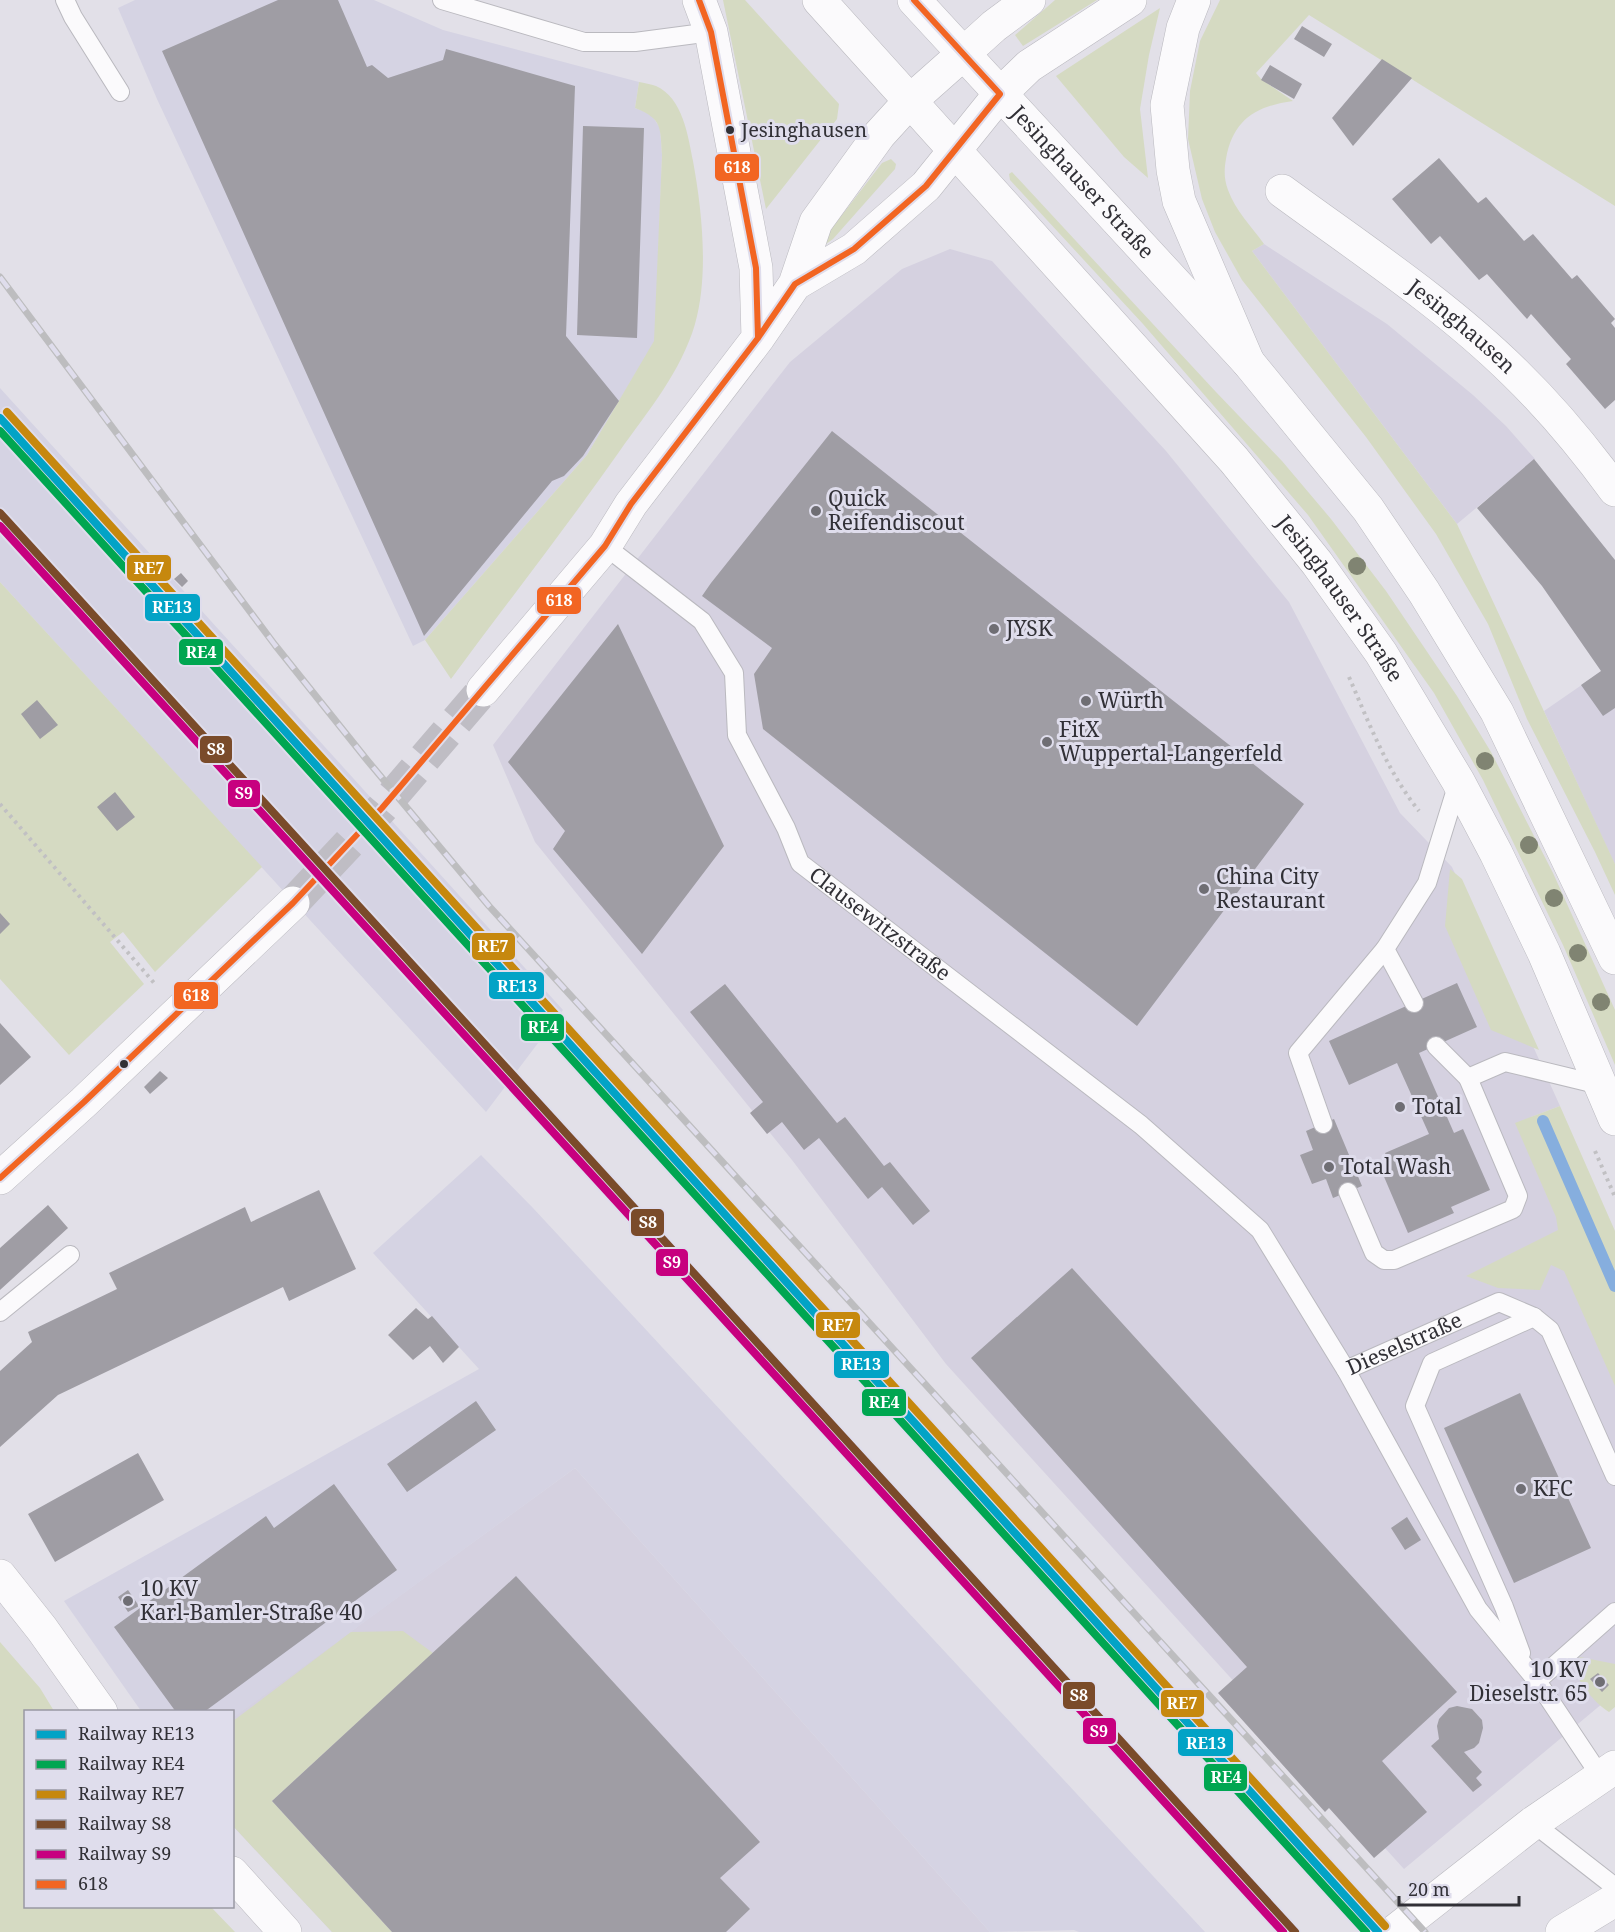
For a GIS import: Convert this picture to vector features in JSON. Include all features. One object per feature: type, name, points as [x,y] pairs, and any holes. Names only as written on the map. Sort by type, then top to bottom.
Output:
[{"type":"main road","points":[[699,0],[711,32],[756,268],[758,338]]},
{"type":"main road","name":"Jesinghauser Straße","points":[[819,0],[1234,460],[1310,555],[1381,653],[1458,781],[1496,853],[1544,953],[1615,1119]]},
{"type":"main road","name":"Jesinghauser Straße","points":[[914,0],[1248,362],[1368,509],[1430,602],[1497,712],[1615,958]]},
{"type":"main road","points":[[483,690],[605,546],[631,504],[758,338],[795,284],[816,222],[879,135],[910,101],[994,26],[1029,0]]},
{"type":"main road","points":[[1000,94],[1029,66],[1130,0]]},
{"type":"main road","points":[[1194,0],[1183,28],[1167,105],[1173,170],[1179,201],[1248,362]]},
{"type":"main road","name":"Jesinghauser Straße","points":[[955,151],[1000,94]]},
{"type":"main road","points":[[795,284],[854,249],[926,186],[955,151]]},
{"type":"main road","name":"Jesinghausen","points":[[1282,190],[1447,313],[1515,373],[1591,457],[1615,490]]},
{"type":"main road","points":[[0,1178],[84,1102],[293,903]]},
{"type":"main road","points":[[0,1576],[42,1629],[100,1710]]},
{"type":"main road","name":"Dieselstraße","points":[[1394,1932],[1533,1823],[1608,1772]]},
{"type":"main road","points":[[234,1875],[285,1932]]},
{"type":"main road","points":[[1562,1932],[1615,1900]]},
{"type":"lane","points":[[65,0],[73,17],[120,92]]},
{"type":"lane","points":[[442,0],[584,42],[635,42],[711,32]]},
{"type":"lane","name":"Clausewitzstraße","points":[[605,546],[702,621],[734,673],[737,735],[786,828],[800,863],[1141,1125],[1260,1230],[1346,1370]]},
{"type":"lane","points":[[1323,1124],[1298,1053],[1385,949],[1427,883],[1458,781]]},
{"type":"lane","points":[[1385,949],[1414,1003]]},
{"type":"lane","points":[[1348,1192],[1374,1253],[1384,1260],[1394,1260],[1513,1209],[1518,1196],[1468,1078],[1436,1046]]},
{"type":"lane","points":[[1468,1078],[1505,1062],[1600,1085]]},
{"type":"lane","points":[[0,1312],[70,1255]]},
{"type":"lane","name":"Dieselstraße","points":[[1608,1772],[1525,1665],[1478,1609],[1346,1370],[1499,1302],[1534,1317],[1550,1330],[1615,1476]]},
{"type":"lane","points":[[1525,1665],[1504,1607],[1415,1406],[1432,1363],[1534,1317]]},
{"type":"lane","points":[[1537,1681],[1615,1612]]},
{"type":"lane","points":[[1533,1823],[1615,1887]]},
{"type":"path","points":[[1347,672],[1379,746],[1408,797],[1441,838]]},
{"type":"path","points":[[0,804],[179,1011]]},
{"type":"path","points":[[1594,1148],[1615,1197]]},
{"type":"shaded area","points":[[135,0],[374,0],[443,30],[639,82],[635,108],[651,114],[660,128],[662,155],[655,341],[587,455],[425,640],[413,646],[157,99],[118,8]]},
{"type":"shaded area","points":[[1264,244],[1387,324],[1473,395],[1506,426],[1535,459],[1457,524],[1252,251]]},
{"type":"shaded area","points":[[950,249],[992,261],[1166,451],[1289,602],[1400,813],[1452,867],[1560,1106],[1531,1117],[1615,1311],[1615,1693],[1404,1869],[946,1364],[792,1160],[535,842],[493,745],[790,362],[902,269]]},
{"type":"shaded area","points":[[0,388],[563,1010],[486,1112],[0,582]]},
{"type":"shaded area","points":[[1615,662],[1615,865],[1544,711]]},
{"type":"shaded area","points":[[481,1155],[533,1208],[1205,1932],[1079,1932],[1074,1930],[990,1932],[575,1468],[234,1717],[234,1710],[140,1710],[64,1601],[479,1369],[373,1253]]},
{"type":"shaded area","points":[[575,1468],[990,1932],[332,1932],[234,1827],[234,1717]]},
{"type":"green space","points":[[723,0],[745,0],[839,104],[837,119],[766,209]]},
{"type":"green space","points":[[1055,0],[1097,0],[1023,46],[1015,35]]},
{"type":"green space","points":[[1220,0],[1615,0],[1615,206],[1309,15],[1256,73],[1293,101],[1258,111],[1241,124],[1229,145],[1225,171],[1231,197],[1264,244],[1252,251],[1457,524],[1615,864],[1615,895],[1527,719],[1488,624],[1436,534],[1366,437],[1242,280],[1215,232],[1202,199],[1188,139],[1190,91],[1200,41]]},
{"type":"green space","points":[[1160,8],[1140,109],[1148,178],[1124,157],[1056,76]]},
{"type":"green space","points":[[639,82],[656,86],[672,99],[683,119],[689,140],[699,200],[703,243],[702,285],[695,324],[681,358],[652,406],[451,679],[425,640],[587,455],[654,341],[662,155],[658,125],[651,116],[635,108]]},
{"type":"green space","points":[[891,159],[896,164],[895,169],[826,244],[825,237],[882,163]]},
{"type":"green space","points":[[1012,172],[1282,461],[1331,519],[1386,591],[1457,696],[1491,752],[1553,873],[1615,1010],[1615,1065],[1563,945],[1483,780],[1434,693],[1308,515],[1143,324],[1010,180],[1009,174]]},
{"type":"green space","points":[[0,582],[262,867],[155,972],[123,932],[110,942],[144,984],[69,1055],[0,979]]},
{"type":"green space","points":[[1450,869],[1462,879],[1539,1050],[1491,1030],[1445,926]]},
{"type":"green space","points":[[1560,1106],[1615,1231],[1615,1386],[1564,1271],[1551,1265],[1540,1290],[1498,1288],[1466,1276],[1558,1230],[1556,1217],[1515,1123]]},
{"type":"green space","points":[[403,1631],[433,1653],[272,1801],[392,1932],[332,1932],[234,1827],[234,1720],[351,1632]]},
{"type":"green space","points":[[0,1642],[40,1688],[53,1710],[24,1710],[24,1908],[212,1908],[235,1932],[0,1932]]},
{"type":"green space","points":[[1580,1657],[1615,1664],[1615,1707],[1609,1712],[1592,1697],[1581,1683],[1575,1668],[1575,1662]]},
{"type":"building","points":[[278,0],[338,0],[367,67],[372,65],[388,78],[443,60],[446,49],[575,86],[566,336],[619,401],[583,456],[564,476],[552,481],[424,636],[162,51]]},
{"type":"building","points":[[1302,26],[1332,44],[1324,57],[1294,39]]},
{"type":"building","points":[[1382,59],[1412,78],[1353,146],[1332,118]]},
{"type":"building","points":[[1270,65],[1302,84],[1294,99],[1261,80]]},
{"type":"building","points":[[583,126],[644,128],[637,338],[577,335]]},
{"type":"building","points":[[1439,158],[1478,203],[1486,197],[1524,241],[1533,234],[1572,279],[1577,275],[1615,319],[1611,323],[1615,328],[1615,400],[1605,409],[1566,364],[1571,359],[1531,314],[1527,319],[1487,274],[1479,280],[1440,236],[1431,244],[1392,199]]},
{"type":"building","points":[[832,431],[1304,804],[1137,1026],[763,729],[754,674],[772,648],[702,596]]},
{"type":"building","points":[[1534,459],[1615,560],[1615,708],[1603,716],[1581,685],[1601,671],[1542,586],[1477,508]]},
{"type":"building","points":[[181,573],[188,581],[182,587],[174,579]]},
{"type":"building","points":[[618,624],[724,846],[642,954],[553,849],[565,831],[508,762]]},
{"type":"building","points":[[37,700],[58,725],[40,739],[21,714]]},
{"type":"building","points":[[115,792],[135,817],[117,831],[97,807]]},
{"type":"building","points":[[0,913],[10,924],[0,934]]},
{"type":"building","points":[[1457,983],[1477,1027],[1419,1053],[1454,1133],[1463,1129],[1490,1190],[1451,1207],[1454,1213],[1408,1233],[1379,1165],[1389,1162],[1385,1153],[1429,1134],[1397,1063],[1349,1085],[1329,1041]]},
{"type":"building","points":[[725,984],[837,1123],[845,1117],[884,1166],[890,1162],[930,1211],[913,1225],[882,1187],[868,1199],[819,1138],[804,1150],[782,1122],[767,1134],[750,1113],[763,1102],[690,1012]]},
{"type":"building","points":[[0,1023],[31,1057],[0,1085]]},
{"type":"building","points":[[160,1071],[168,1078],[150,1094],[144,1087]]},
{"type":"building","name":"Total Wash","points":[[1334,1119],[1362,1186],[1333,1198],[1326,1179],[1312,1184],[1300,1155],[1313,1150],[1306,1131]]},
{"type":"building","points":[[319,1190],[356,1269],[289,1301],[283,1287],[58,1395],[0,1447],[0,1371],[32,1342],[28,1332],[117,1289],[109,1273],[245,1207],[251,1222]]},
{"type":"building","points":[[48,1205],[68,1228],[0,1290],[0,1248]]},
{"type":"building","points":[[1072,1268],[1457,1692],[1382,1761],[1427,1812],[1374,1858],[1329,1808],[1325,1812],[1218,1693],[1247,1667],[971,1358]]},
{"type":"building","points":[[416,1308],[428,1319],[432,1316],[459,1347],[443,1363],[430,1346],[413,1360],[388,1335]]},
{"type":"building","points":[[1520,1393],[1591,1548],[1514,1583],[1444,1428]]},
{"type":"building","points":[[476,1401],[496,1430],[407,1492],[387,1464]]},
{"type":"building","points":[[138,1453],[164,1500],[55,1562],[28,1514]]},
{"type":"building","points":[[334,1484],[397,1570],[207,1710],[175,1710],[114,1627],[266,1516],[274,1528]]},
{"type":"building","points":[[1407,1517],[1421,1540],[1405,1550],[1391,1528]]},
{"type":"building","points":[[516,1576],[760,1842],[720,1878],[750,1909],[726,1932],[392,1932],[272,1801]]},
{"type":"building","name":"10 KV Karl-Bamler-Straße 40","points":[[128,1590],[139,1606],[128,1612],[118,1597]]},
{"type":"building","name":"10 KV Dieselstr. 65","points":[[1598,1673],[1609,1685],[1602,1692],[1590,1679]]},
{"type":"building","points":[[1457,1706],[1472,1709],[1482,1720],[1483,1728],[1479,1743],[1464,1752],[1482,1772],[1476,1778],[1482,1785],[1473,1792],[1431,1746],[1439,1739],[1437,1726],[1439,1719],[1449,1708]]},
{"type":"waterway","points":[[1543,1121],[1615,1286]]},
{"type":"tunnel","points":[[293,903],[382,808],[483,690]]},
{"type":"railway","points":[[0,277],[275,645],[489,906],[1425,1932]]},
{"type":"rail line","name":"RE7","points":[[7,412],[1385,1926]]},
{"type":"rail line","name":"RE13","points":[[0,418],[1378,1932]]},
{"type":"rail line","name":"RE4","points":[[0,431],[1366,1932]]},
{"type":"rail line","name":"S8","points":[[0,513],[1295,1932]]},
{"type":"rail line","name":"S9","points":[[0,526],[1283,1932]]},
{"type":"transit line","name":"618","points":[[699,0],[711,32],[756,268],[758,338]]},
{"type":"transit line","name":"618","points":[[0,1178],[84,1102],[293,903],[382,808],[605,546],[631,504],[758,338],[795,284],[854,249],[926,186],[1000,94],[914,0]]},
{"type":"place","name":"Jesinghausen","points":[[730,130]]},
{"type":"place","name":"Quick Reifendiscout","points":[[816,511]]},
{"type":"place","name":"JYSK","points":[[994,629]]},
{"type":"place","name":"Würth","points":[[1086,701]]},
{"type":"place","name":"FitX Wuppertal-Langerfeld","points":[[1047,742]]},
{"type":"place","name":"China City Restaurant","points":[[1204,889]]},
{"type":"place","name":"Total","points":[[1400,1107]]},
{"type":"place","name":"Total Wash","points":[[1329,1167]]},
{"type":"place","name":"KFC","points":[[1521,1489]]},
{"type":"place","name":"10 KV Karl-Bamler-Straße 40","points":[[128,1601]]},
{"type":"place","name":"10 KV Dieselstr. 65","points":[[1600,1682]]}]
